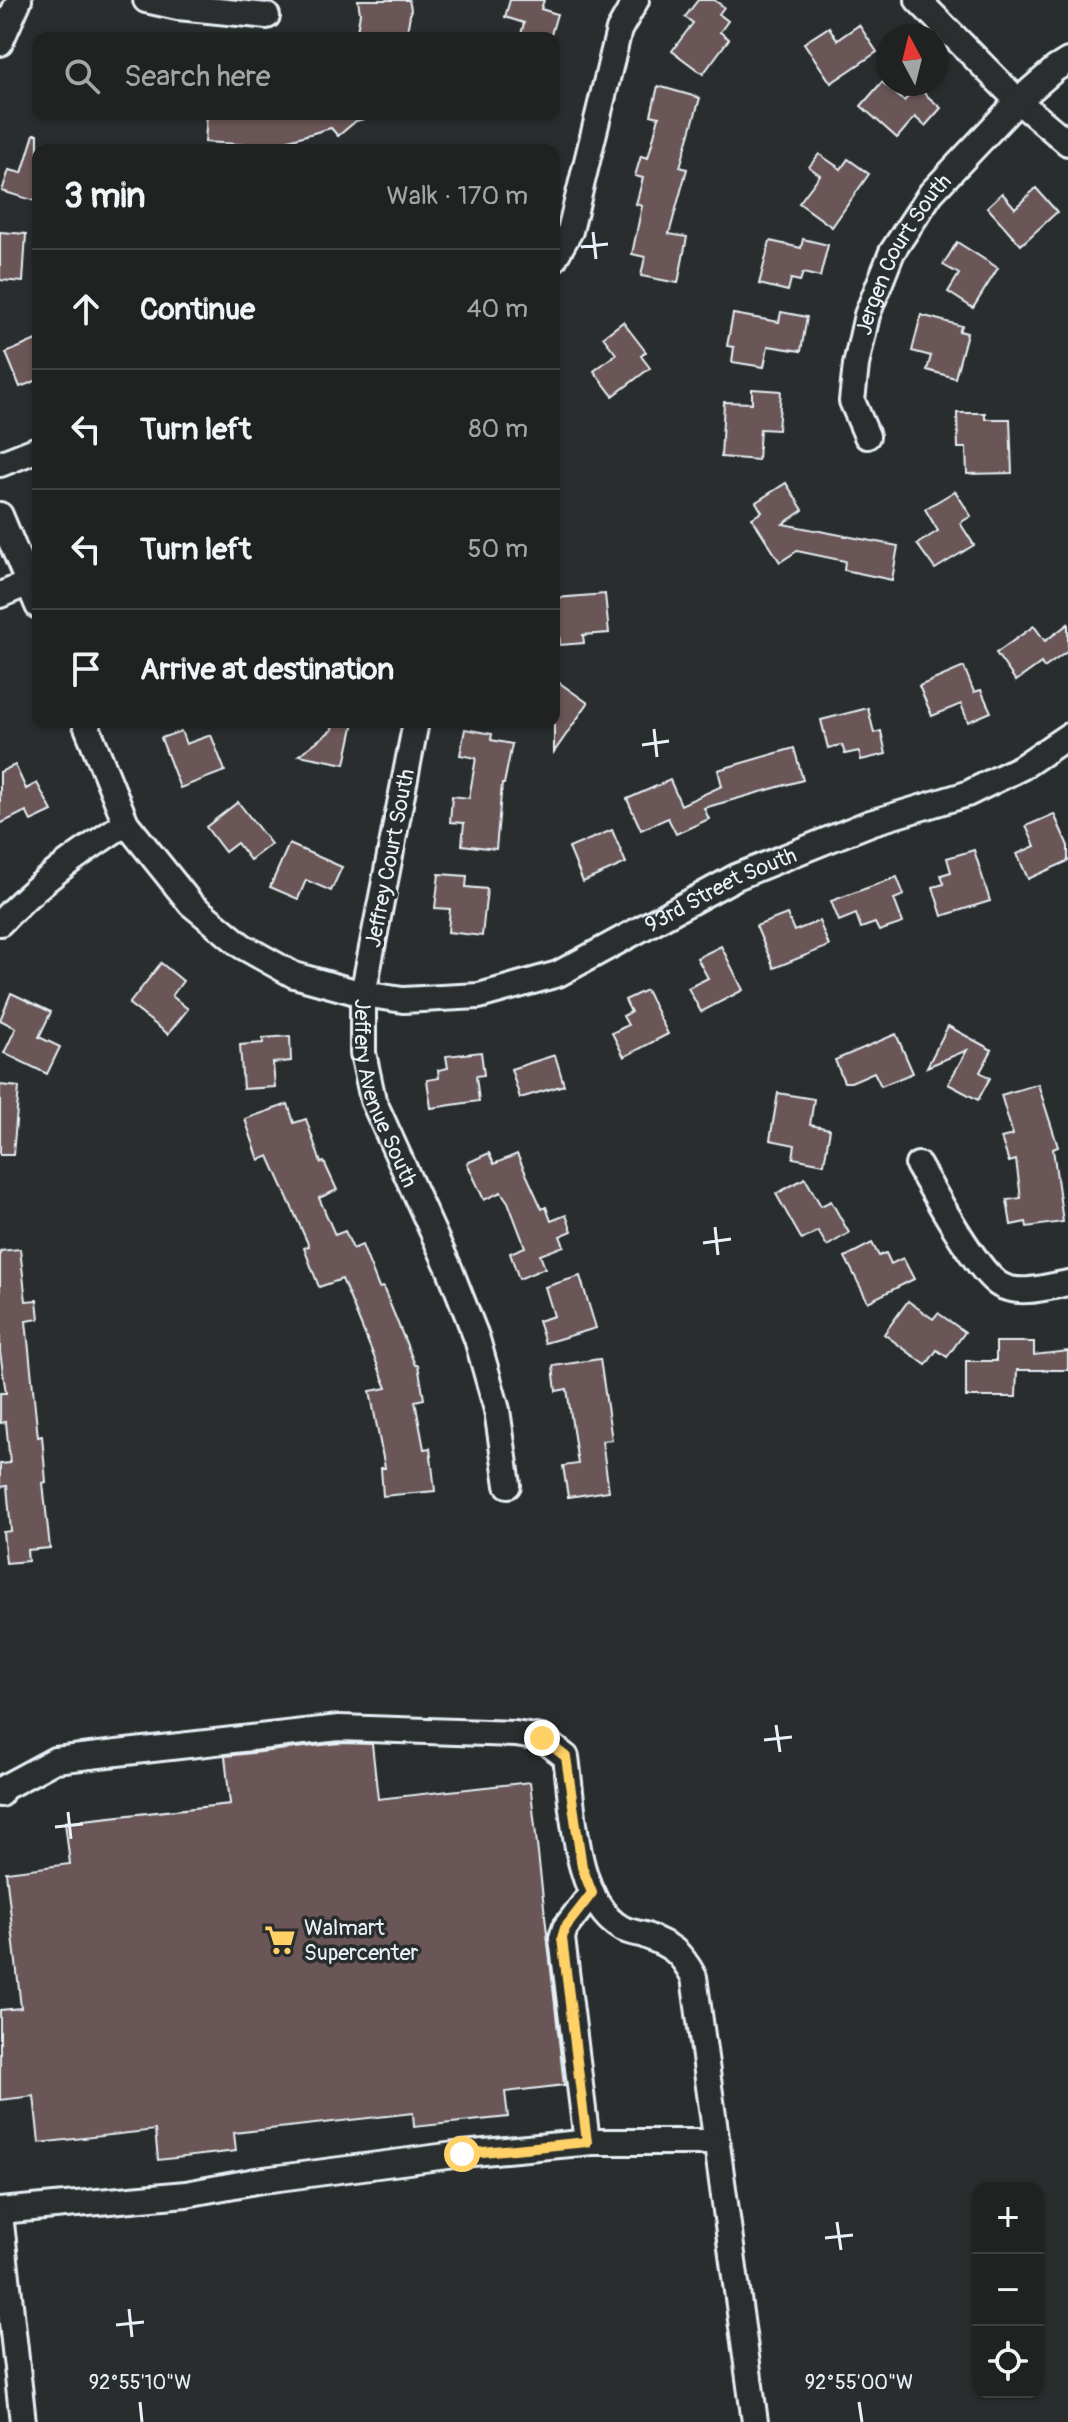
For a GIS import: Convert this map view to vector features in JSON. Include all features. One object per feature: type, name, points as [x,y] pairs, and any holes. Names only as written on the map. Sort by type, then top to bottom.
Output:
[{"type":"street","points":[[0,43],[19,0]]},
{"type":"street","points":[[146,0],[178,7],[267,16]]},
{"type":"street","points":[[560,248],[570,231],[619,30],[636,0]]},
{"type":"street","points":[[918,0],[1018,101],[1068,143]]},
{"type":"street","name":"Jergen Court South","points":[[867,436],[852,401],[856,365],[867,315],[892,252],[931,193],[1018,101],[1068,61]]},
{"type":"street","points":[[0,464],[32,451]]},
{"type":"street","points":[[0,515],[32,591]]},
{"type":"street","points":[[0,595],[29,583]]},
{"type":"street","name":"Jeffery Avenue South","points":[[87,728],[126,823],[191,904],[242,946],[294,975],[363,994],[363,1053],[373,1100],[450,1270],[477,1339],[497,1410],[508,1485]]},
{"type":"street","name":"Jeffrey Court South","points":[[363,994],[415,728]]},
{"type":"street","name":"93rd Street South","points":[[363,994],[403,1000],[479,996],[558,974],[736,877],[870,823],[967,794],[1022,767],[1068,736]]},
{"type":"street","points":[[0,923],[22,899],[69,861],[126,823]]},
{"type":"street","points":[[918,1165],[983,1271],[1001,1286],[1021,1290],[1068,1283]]},
{"type":"street","points":[[0,1794],[3,1788],[55,1760],[339,1728],[515,1734],[542,1738],[566,1757],[582,1867],[597,1906],[621,1928],[647,1936],[681,1953],[694,1977],[755,2422]]},
{"type":"street","points":[[587,2142],[562,1938],[565,1928],[592,1893]]},
{"type":"street","points":[[23,2422],[0,2213],[186,2194],[256,2181],[462,2154],[587,2142],[717,2142]]},
{"type":"building","points":[[358,0],[409,0],[411,9],[407,32],[357,32],[360,13]]},
{"type":"building","points":[[510,0],[544,0],[541,9],[557,14],[552,32],[522,32],[524,23],[505,17]]},
{"type":"building","points":[[698,0],[714,0],[724,7],[719,14],[728,21],[720,32],[729,39],[703,74],[672,51],[693,23],[685,17]]},
{"type":"building","points":[[859,25],[876,53],[831,83],[804,43],[829,27],[837,40]]},
{"type":"building","points":[[658,86],[700,98],[680,167],[687,169],[669,234],[687,237],[678,283],[641,276],[645,257],[632,254],[642,206],[636,204],[643,178],[635,176],[641,156],[648,158],[659,117],[651,115]]},
{"type":"building","points":[[876,89],[876,96],[898,96],[904,101],[909,96],[927,96],[941,108],[925,126],[915,117],[897,138],[861,106]]},
{"type":"building","points":[[207,120],[360,120],[338,136],[331,128],[275,144],[205,142]]},
{"type":"building","points":[[34,134],[38,134],[38,144],[32,144],[32,200],[2,191],[9,170],[22,173]]},
{"type":"building","points":[[819,154],[841,169],[848,159],[869,174],[832,227],[799,203],[820,175],[809,167]]},
{"type":"building","points":[[1036,188],[1057,212],[1021,245],[987,207],[1002,193],[1015,208]]},
{"type":"building","points":[[0,232],[26,234],[23,282],[0,280]]},
{"type":"building","points":[[803,239],[828,245],[820,277],[803,273],[800,281],[791,279],[788,291],[759,284],[770,241],[801,248]]},
{"type":"building","points":[[957,242],[998,268],[973,308],[948,292],[959,274],[943,265]]},
{"type":"building","points":[[781,312],[807,317],[801,351],[768,346],[764,367],[732,362],[734,347],[727,346],[733,314],[779,322]]},
{"type":"building","points":[[921,315],[962,326],[959,331],[967,333],[955,378],[927,370],[931,356],[912,351]]},
{"type":"building","points":[[623,322],[646,352],[641,356],[650,368],[613,396],[594,371],[616,354],[603,337]]},
{"type":"building","points":[[32,342],[32,382],[20,387],[6,353]]},
{"type":"building","points":[[752,389],[781,391],[778,430],[760,429],[758,460],[721,457],[724,402],[752,403]]},
{"type":"building","points":[[957,413],[985,413],[985,419],[1010,419],[1012,473],[967,474],[966,448],[958,448]]},
{"type":"building","points":[[786,483],[803,510],[783,524],[898,546],[892,580],[844,570],[845,561],[797,551],[780,562],[752,518],[762,512],[756,502]]},
{"type":"building","points":[[955,491],[971,516],[960,523],[974,545],[935,569],[917,544],[938,531],[925,509]]},
{"type":"building","points":[[605,594],[609,633],[583,635],[584,643],[560,645],[560,598]]},
{"type":"building","points":[[1068,624],[1068,651],[1044,668],[1041,663],[1016,681],[996,653],[1034,626],[1045,641]]},
{"type":"building","points":[[964,667],[974,692],[981,690],[991,712],[968,722],[961,704],[932,716],[919,686]]},
{"type":"building","points":[[560,683],[588,703],[554,752],[554,728],[560,728]]},
{"type":"building","points":[[868,708],[874,733],[881,731],[886,754],[861,760],[859,751],[845,754],[842,745],[828,748],[821,720]]},
{"type":"building","points":[[353,728],[345,764],[299,755],[333,729]]},
{"type":"building","points":[[465,729],[492,734],[491,740],[512,744],[502,784],[496,849],[462,845],[464,823],[450,822],[452,796],[469,798],[476,758],[460,755]]},
{"type":"building","points":[[181,731],[186,744],[211,735],[225,771],[180,788],[161,738]]},
{"type":"building","points":[[794,748],[803,780],[704,808],[709,819],[676,834],[668,818],[641,830],[627,799],[670,780],[681,805],[722,786],[718,770]]},
{"type":"building","points":[[15,765],[26,789],[37,783],[52,811],[31,821],[26,811],[0,824],[0,772]]},
{"type":"building","points":[[238,802],[271,844],[250,860],[237,843],[225,852],[206,827]]},
{"type":"building","points":[[1054,814],[1068,846],[1068,861],[1028,879],[1017,854],[1035,846],[1026,826]]},
{"type":"building","points":[[612,830],[626,863],[583,882],[569,848]]},
{"type":"building","points":[[289,844],[342,867],[331,891],[306,880],[298,899],[270,887]]},
{"type":"building","points":[[974,850],[990,901],[942,916],[933,887],[944,884],[941,875],[951,872],[947,858]]},
{"type":"building","points":[[439,874],[467,876],[466,887],[487,889],[482,936],[448,932],[450,909],[435,908]]},
{"type":"building","points":[[897,877],[904,895],[894,899],[903,923],[879,931],[875,923],[861,928],[856,914],[839,921],[831,901]]},
{"type":"building","points":[[787,914],[794,931],[819,921],[829,946],[774,968],[756,926]]},
{"type":"building","points":[[721,946],[743,990],[701,1012],[688,988],[708,978],[697,958]]},
{"type":"building","points":[[161,963],[183,981],[172,996],[188,1009],[168,1034],[129,1004]]},
{"type":"building","points":[[646,990],[668,1034],[624,1057],[612,1033],[628,1025],[623,1016],[631,1012],[625,1000]]},
{"type":"building","points":[[11,993],[51,1012],[39,1037],[60,1047],[47,1074],[4,1053],[16,1028],[0,1020]]},
{"type":"building","points":[[948,1026],[992,1050],[980,1072],[990,1078],[978,1100],[948,1084],[967,1050],[927,1067]]},
{"type":"building","points":[[896,1034],[913,1073],[881,1086],[874,1072],[844,1082],[835,1060]]},
{"type":"building","points":[[290,1036],[291,1061],[273,1063],[275,1087],[243,1089],[240,1045],[263,1043],[263,1038]]},
{"type":"building","points":[[481,1052],[484,1075],[476,1076],[479,1101],[431,1108],[427,1080],[439,1078],[438,1070],[448,1068],[446,1056]]},
{"type":"building","points":[[555,1055],[564,1085],[520,1098],[511,1069]]},
{"type":"building","points":[[1038,1084],[1058,1147],[1053,1149],[1063,1222],[1027,1227],[1026,1222],[1011,1225],[1007,1200],[1021,1198],[1016,1160],[1009,1162],[1001,1138],[1013,1135],[1001,1095]]},
{"type":"building","points":[[0,1085],[19,1087],[13,1155],[0,1155]]},
{"type":"building","points":[[778,1093],[814,1099],[810,1125],[830,1129],[824,1164],[793,1158],[795,1145],[770,1140]]},
{"type":"building","points":[[288,1104],[294,1123],[306,1119],[321,1163],[324,1162],[337,1190],[319,1198],[335,1235],[345,1231],[353,1249],[362,1245],[379,1288],[383,1287],[415,1365],[418,1365],[424,1399],[415,1401],[424,1449],[430,1448],[435,1491],[383,1496],[381,1468],[385,1468],[370,1391],[387,1388],[342,1279],[319,1287],[304,1248],[309,1246],[269,1156],[259,1160],[245,1119]]},
{"type":"building","points":[[489,1153],[494,1164],[517,1154],[542,1209],[546,1207],[551,1221],[566,1215],[572,1231],[560,1236],[564,1246],[540,1255],[545,1268],[519,1279],[510,1253],[525,1247],[508,1202],[501,1192],[484,1200],[467,1163]]},
{"type":"building","points":[[805,1178],[821,1206],[831,1201],[849,1233],[827,1246],[818,1231],[802,1240],[776,1194]]},
{"type":"building","points":[[872,1243],[879,1256],[886,1253],[891,1264],[903,1258],[914,1279],[868,1302],[845,1257]]},
{"type":"building","points":[[20,1249],[26,1301],[37,1300],[39,1319],[26,1321],[38,1437],[42,1436],[50,1548],[27,1550],[28,1561],[6,1563],[3,1532],[11,1531],[7,1486],[0,1487],[0,1464],[10,1463],[6,1422],[0,1423],[0,1393],[6,1393],[0,1352],[0,1251]]},
{"type":"building","points":[[580,1276],[596,1328],[545,1343],[538,1321],[554,1316],[545,1287]]},
{"type":"building","points":[[908,1301],[933,1319],[938,1313],[965,1332],[947,1357],[937,1350],[926,1365],[884,1334]]},
{"type":"building","points":[[996,1342],[1034,1342],[1034,1355],[1068,1351],[1068,1370],[1017,1370],[1016,1397],[966,1397],[966,1361],[996,1361]]},
{"type":"building","points":[[600,1359],[612,1440],[602,1441],[609,1491],[568,1497],[563,1466],[578,1464],[567,1389],[556,1391],[553,1366]]},
{"type":"building","name":"Walmart Supercenter","points":[[340,1743],[372,1744],[378,1799],[530,1782],[564,2085],[505,2092],[508,2117],[414,2127],[413,2113],[234,2133],[236,2151],[158,2160],[155,2130],[39,2143],[34,2096],[0,2100],[0,2010],[21,2008],[6,1872],[70,1864],[65,1822],[230,1804],[225,1756]]},
{"type":"place","name":"Walmart Supercenter","points":[[280,1940]]},
{"type":"route","points":[[462,2154],[587,2142],[562,1938],[565,1928],[592,1893],[582,1867],[566,1757],[542,1738]]}]
